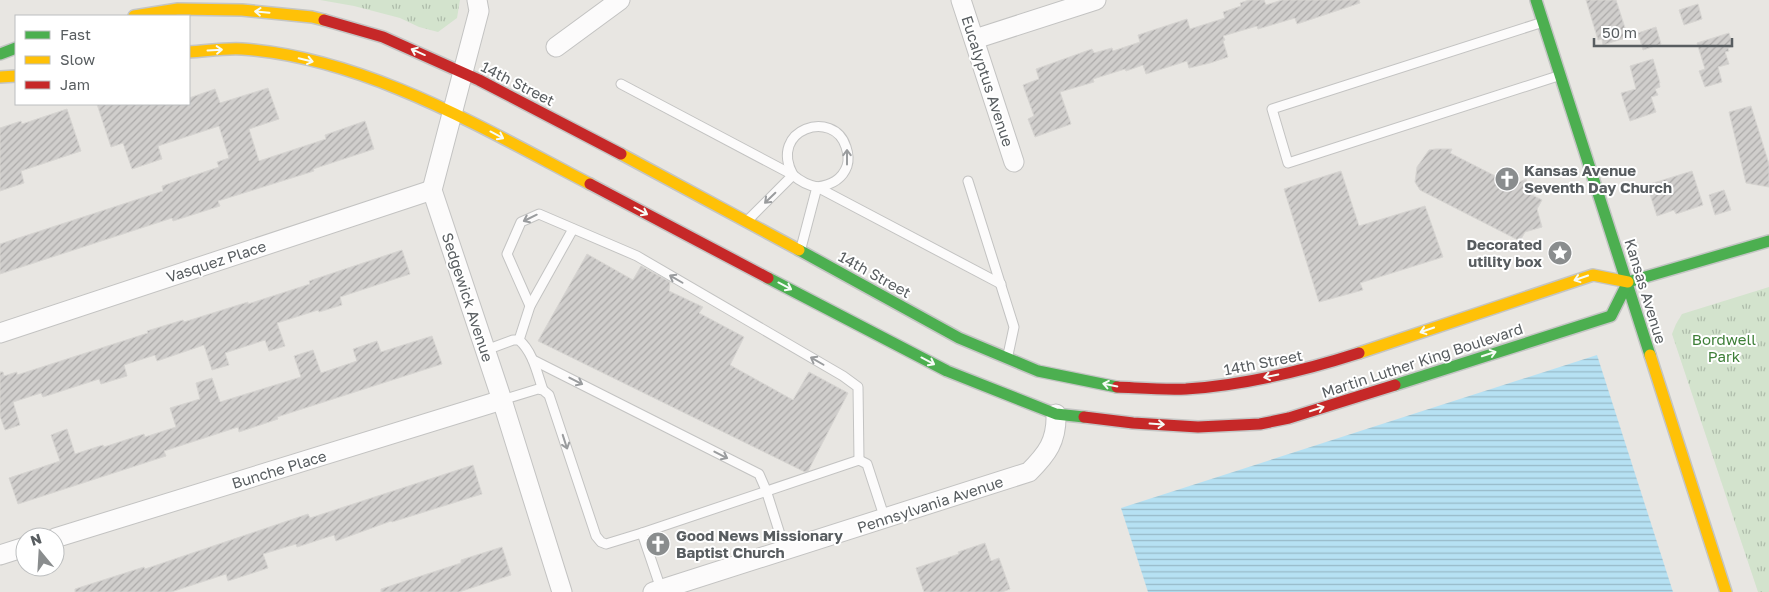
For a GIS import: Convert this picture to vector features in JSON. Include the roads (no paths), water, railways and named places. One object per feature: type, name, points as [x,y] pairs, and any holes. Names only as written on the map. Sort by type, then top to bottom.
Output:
[{"type":"main road","name":"Kansas Avenue","points":[[1536,0],[1726,592]]},
{"type":"main road","name":"14th Street","points":[[140,15],[178,9],[242,10],[312,16],[383,37],[462,72],[673,181],[960,338],[1038,371],[1117,387],[1184,389],[1244,382],[1322,365],[1593,275],[1628,282]]},
{"type":"main road","points":[[0,54],[15,48]]},
{"type":"main road","points":[[190,52],[241,49],[283,55],[327,65],[389,84],[453,113],[947,371],[1056,414]]},
{"type":"main road","points":[[0,78],[15,76]]},
{"type":"main road","points":[[1628,282],[1769,241]]},
{"type":"main road","name":"Martin Luther King Boulevard","points":[[1056,414],[1133,423],[1198,427],[1260,424],[1289,418],[1611,316],[1628,282]]},
{"type":"street","points":[[432,190],[479,11],[477,0]]},
{"type":"street","points":[[556,48],[620,0]]},
{"type":"street","name":"Eucalyptus Avenue","points":[[961,0],[1014,162]]},
{"type":"street","points":[[974,40],[1096,0]]},
{"type":"street","name":"Vasquez Place","points":[[0,333],[432,190]]},
{"type":"street","name":"Sedgewick Avenue","points":[[432,190],[486,350],[562,592]]},
{"type":"street","name":"Bunche Place","points":[[65,535],[502,400]]},
{"type":"street","name":"Pennsylvania Avenue","points":[[657,591],[1029,472],[1045,456],[1056,428],[1056,414]]},
{"type":"street","points":[[0,555],[15,550]]},
{"type":"lane","points":[[1543,22],[1272,109],[1288,162],[1560,75]]},
{"type":"lane","points":[[621,84],[794,176],[808,186],[827,186],[843,174],[848,154],[846,144],[832,130],[822,126],[811,127],[802,131],[794,137],[789,146],[787,156],[794,176]]},
{"type":"lane","points":[[746,221],[794,176]]},
{"type":"lane","points":[[968,181],[1014,327],[1008,358]]},
{"type":"lane","points":[[801,251],[816,187]]},
{"type":"lane","points":[[816,187],[1001,284]]},
{"type":"lane","points":[[530,306],[507,254],[521,222],[539,214],[637,256],[843,376],[858,387],[859,460]]},
{"type":"lane","points":[[519,340],[530,306],[573,228]]},
{"type":"lane","points":[[486,350],[513,340],[519,340],[526,345],[546,393],[596,536],[601,542],[606,544],[642,533],[859,460],[866,464],[885,519]]},
{"type":"lane","points":[[533,360],[759,474],[785,550]]},
{"type":"lane","points":[[502,400],[538,389],[546,393]]},
{"type":"lane","points":[[642,533],[657,591]]},
{"type":"water","points":[[1597,355],[1673,592],[1148,592],[1121,508]]},
{"type":"place","name":"Kansas Avenue Seventh Day Church","points":[[1507,179]]},
{"type":"place","name":"Decorated utility box","points":[[1560,253]]},
{"type":"place","name":"Good News Missionary Baptist Church","points":[[658,544]]},
{"type":"park label","name":"Bordwell Park","points":[[1724,348]]}]
